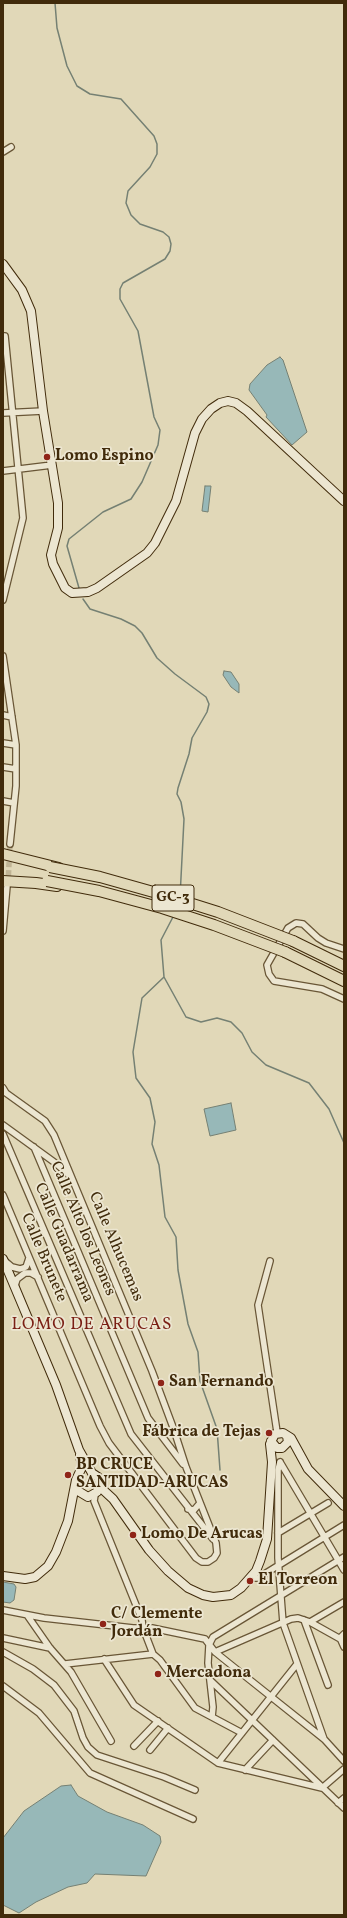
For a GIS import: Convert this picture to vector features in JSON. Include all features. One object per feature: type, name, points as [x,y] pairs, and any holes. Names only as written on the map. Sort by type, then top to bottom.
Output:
[{"type":"highway","points":[[3,854],[50,866]]},
{"type":"highway","name":"GC-3","points":[[3,861],[50,866],[100,877],[164,895],[218,912],[293,941],[344,966]]},
{"type":"highway","name":"GC-3","points":[[3,874],[77,887],[162,908],[206,922],[285,952],[344,982]]},
{"type":"highway","points":[[5,884],[48,883]]},
{"type":"street","points":[[3,152],[11,147]]},
{"type":"street","points":[[3,264],[22,290],[32,311],[43,411],[59,516],[51,555],[53,564],[65,588],[72,593],[80,594],[97,588],[147,553],[155,544],[176,501],[194,433],[202,419],[211,409],[228,400],[236,403],[247,411],[344,501]]},
{"type":"street","points":[[3,336],[5,336],[23,525],[3,600]]},
{"type":"street","points":[[3,413],[43,411]]},
{"type":"street","points":[[3,470],[52,465]]},
{"type":"street","points":[[3,656],[16,745],[14,803],[10,844]]},
{"type":"street","points":[[3,715],[12,717]]},
{"type":"street","points":[[3,743],[16,745]]},
{"type":"street","points":[[3,767],[16,769]]},
{"type":"street","points":[[3,801],[14,803]]},
{"type":"street","points":[[3,931],[5,884]]},
{"type":"street","points":[[344,949],[326,943],[318,938],[303,924],[296,923],[288,928],[268,965],[269,974],[274,980],[322,990],[344,999]]},
{"type":"street","name":"Calle Alhucemas","points":[[3,1088],[6,1093],[45,1121],[54,1135],[152,1371],[186,1467],[216,1543],[217,1553],[214,1558]]},
{"type":"street","points":[[3,1125],[71,1176]]},
{"type":"street","name":"Calle Guadarrama","points":[[3,1134],[124,1421],[131,1434],[216,1543]]},
{"type":"street","name":"Calle Alto los Leones","points":[[34,1147],[148,1418],[186,1467]]},
{"type":"street","name":"Calle Brunete","points":[[3,1195],[100,1426],[109,1443],[196,1558],[202,1562],[208,1562],[214,1558]]},
{"type":"street","points":[[3,1260],[12,1267],[20,1269],[26,1267],[29,1258]]},
{"type":"street","points":[[3,1260],[56,1385],[79,1450],[82,1467],[76,1482],[68,1521],[56,1552],[48,1566],[36,1577],[25,1579],[3,1576]]},
{"type":"street","points":[[270,1261],[258,1305],[277,1432]]},
{"type":"street","points":[[15,1286],[17,1279],[25,1272],[31,1273],[38,1277]]},
{"type":"street","points":[[277,1432],[283,1433],[291,1438],[300,1456],[314,1477],[344,1506]]},
{"type":"street","points":[[277,1432],[271,1441],[278,1470],[278,1565],[283,1623],[324,1739]]},
{"type":"street","points":[[71,1507],[77,1499],[93,1495],[109,1494],[149,1550],[168,1571],[188,1588],[203,1595],[224,1597],[236,1592],[251,1578],[260,1562],[267,1539],[276,1462],[288,1442],[287,1436]]},
{"type":"street","points":[[271,1441],[277,1448],[294,1450],[300,1456]]},
{"type":"street","points":[[79,1450],[92,1473],[100,1480],[93,1495],[142,1620],[143,1628],[153,1654],[160,1660],[195,1708],[242,1732]]},
{"type":"street","points":[[276,1462],[311,1514],[344,1570]]},
{"type":"street","points":[[92,1473],[82,1473],[76,1482],[78,1491],[93,1495]]},
{"type":"street","points":[[188,1509],[194,1510],[200,1503]]},
{"type":"street","points":[[278,1533],[328,1503]]},
{"type":"street","points":[[251,1578],[258,1578],[344,1525]]},
{"type":"street","points":[[212,1717],[213,1707],[208,1663],[209,1645],[213,1637],[344,1557]]},
{"type":"street","points":[[307,1621],[344,1602]]},
{"type":"street","points":[[3,1610],[27,1615],[152,1628],[205,1639],[215,1652],[324,1739],[344,1761]]},
{"type":"street","points":[[27,1615],[50,1648],[65,1664],[111,1741]]},
{"type":"street","points":[[215,1652],[283,1623],[291,1618],[307,1621],[343,1638],[344,1647]]},
{"type":"street","points":[[307,1621],[328,1685]]},
{"type":"street","points":[[3,1638],[50,1648]]},
{"type":"street","points":[[3,1652],[33,1669],[54,1685],[74,1711],[83,1738],[88,1747],[97,1756],[164,1777],[195,1790]]},
{"type":"street","points":[[65,1664],[153,1654]]},
{"type":"street","points":[[104,1659],[134,1705],[218,1763],[322,1788]]},
{"type":"street","points":[[218,1763],[297,1664]]},
{"type":"street","points":[[211,1681],[344,1808]]},
{"type":"street","points":[[3,1686],[39,1713],[90,1773],[193,1819]]},
{"type":"street","points":[[134,1746],[158,1721]]},
{"type":"street","points":[[150,1750],[168,1728]]},
{"type":"street","points":[[245,1770],[274,1740]]},
{"type":"street","points":[[322,1788],[344,1769]]},
{"type":"street","points":[[338,1803],[344,1798]]},
{"type":"water","points":[[280,357],[283,360],[307,432],[292,445],[266,417],[267,415],[249,390],[250,384],[267,365]]},
{"type":"water","points":[[205,486],[211,486],[208,512],[202,511]]},
{"type":"water","points":[[224,671],[231,672],[239,684],[239,693],[231,687],[223,675]]},
{"type":"water","points":[[231,1103],[236,1130],[210,1136],[204,1109]]},
{"type":"water","points":[[3,1582],[14,1584],[16,1587],[14,1600],[10,1603],[3,1602]]},
{"type":"water","points":[[71,1785],[78,1796],[107,1812],[143,1825],[160,1836],[161,1842],[146,1876],[95,1874],[87,1883],[68,1887],[36,1902],[19,1913],[3,1905],[3,1838],[24,1811],[61,1786]]},
{"type":"waterway","points":[[55,3],[57,28],[67,66],[77,86],[90,94],[121,99],[154,136],[157,144],[157,154],[150,167],[128,191],[126,203],[131,215],[140,224],[163,232],[169,237],[171,244],[170,251],[165,259],[123,283],[120,289],[120,299],[138,331],[154,417],[160,430],[158,445],[142,482],[131,499],[103,512],[69,539],[67,546],[79,588]]},
{"type":"waterway","points":[[83,599],[90,609],[121,619],[135,626],[142,633],[157,658],[175,674],[206,697],[209,704],[207,712],[192,738],[189,754],[177,794],[181,802],[184,819],[180,897]]},
{"type":"waterway","points":[[174,915],[161,940],[164,977],[186,1017],[201,1022],[217,1018],[231,1022],[242,1033],[252,1052],[266,1065],[309,1083],[329,1109],[344,1143]]},
{"type":"waterway","points":[[164,977],[142,998],[133,1052],[136,1078],[150,1098],[155,1122],[152,1144],[159,1165],[165,1217],[176,1237],[178,1270],[188,1324],[198,1352],[200,1381],[217,1429],[220,1470]]},
{"type":"tunnel","points":[[8,884],[10,844]]},
{"type":"place","name":"Lomo Espino","points":[[47,457]]},
{"type":"place","name":"San Fernando","points":[[161,1383]]},
{"type":"place","name":"Fábrica de Tejas","points":[[269,1433]]},
{"type":"place","name":"BP CRUCE SANTIDAD-ARUCAS","points":[[68,1475]]},
{"type":"place","name":"Lomo De Arucas","points":[[133,1535]]},
{"type":"place","name":"El Torreon","points":[[250,1581]]},
{"type":"place","name":"C/ Clemente Jordán","points":[[103,1624]]},
{"type":"place","name":"Mercadona","points":[[158,1674]]},
{"type":"district","name":"LOMO DE ARUCAS","points":[[92,1326]]}]
